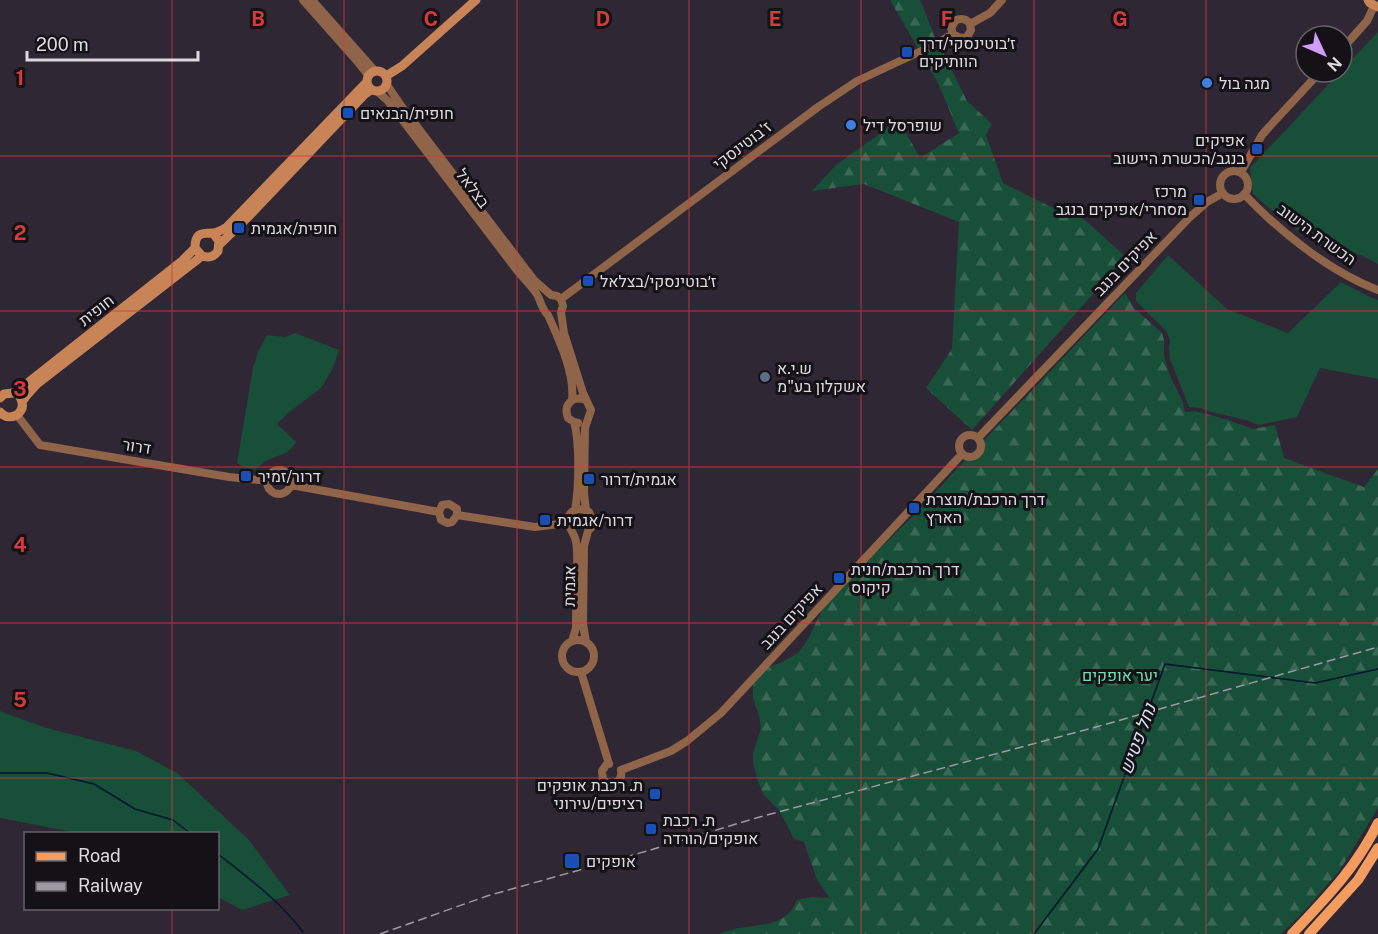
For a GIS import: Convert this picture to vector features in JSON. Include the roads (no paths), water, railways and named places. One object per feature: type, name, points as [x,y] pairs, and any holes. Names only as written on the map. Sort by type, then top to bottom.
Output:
[{"type":"main road","points":[[372,82],[383,90],[387,80],[477,0]]},
{"type":"main road","points":[[372,82],[365,94],[220,244],[213,256],[205,257],[199,252],[196,241],[200,234],[213,233],[227,227],[381,72],[387,80]]},
{"type":"main road","points":[[213,233],[220,244]]},
{"type":"main road","name":"חופית","points":[[0,398],[25,385],[172,269],[199,252]]},
{"type":"main road","name":"חופית","points":[[22,402],[37,384],[199,252]]},
{"type":"main road","points":[[2,415],[17,416],[22,408],[19,396],[13,393]]},
{"type":"main road","points":[[1292,934],[1348,873],[1378,823]]},
{"type":"main road","points":[[1309,934],[1358,880],[1378,848]]},
{"type":"street","name":"בצלאל","points":[[303,0],[357,61],[372,82]]},
{"type":"street","name":"בצלאל","points":[[312,0],[372,82],[534,290],[542,304]]},
{"type":"street","points":[[970,24],[990,13],[1002,0]]},
{"type":"street","points":[[1354,36],[1367,21],[1373,4]]},
{"type":"street","points":[[956,20],[966,20],[970,24],[971,30],[967,37],[960,38],[953,34],[951,28],[956,20]]},
{"type":"street","name":"ז'בוטינסקי","points":[[561,299],[818,107],[857,81],[953,34]]},
{"type":"street","name":"בצלאל","points":[[387,80],[402,107],[522,266],[551,295]]},
{"type":"street","points":[[1241,172],[1269,127],[1309,84]]},
{"type":"street","points":[[1232,171],[1241,172],[1248,182],[1245,194],[1235,199],[1227,196],[1220,185],[1221,179],[1232,171]]},
{"type":"street","name":"אפיקים בנגב","points":[[978,438],[1190,217],[1207,202],[1223,193]]},
{"type":"street","name":"הכשרת הישוב","points":[[1245,194],[1272,222],[1308,250],[1364,285],[1378,290]]},
{"type":"street","points":[[572,400],[570,373],[560,342],[542,304],[545,298],[551,295],[561,299],[564,333],[586,400],[591,406],[591,414],[585,428],[586,510]]},
{"type":"street","points":[[548,315],[561,312]]},
{"type":"street","points":[[586,400],[580,398],[572,400],[566,411],[568,418],[574,422],[581,423],[587,420]]},
{"type":"street","name":"דרור","points":[[17,416],[40,445],[229,477],[268,481]]},
{"type":"street","points":[[574,422],[578,439],[575,510]]},
{"type":"street","points":[[970,434],[978,438],[981,444],[977,455],[969,457],[962,454],[959,444],[962,438],[970,434]]},
{"type":"street","name":"אפיקים בנגב","points":[[621,770],[671,752],[721,713],[962,454]]},
{"type":"street","points":[[280,470],[288,474],[291,485],[286,492],[277,494],[270,489],[268,481],[272,473],[280,470]]},
{"type":"street","points":[[291,485],[438,512]]},
{"type":"street","points":[[449,504],[457,509],[455,520],[447,523],[441,520],[438,512],[442,506],[449,504]]},
{"type":"street","points":[[578,509],[586,510],[591,514],[592,525],[588,531],[579,534],[574,532],[568,523],[569,515],[578,509]]},
{"type":"street","points":[[457,515],[535,527],[568,523]]},
{"type":"street","name":"אגמית","points":[[586,642],[583,624],[584,546],[588,531]]},
{"type":"street","name":"אגמית","points":[[572,641],[576,628],[577,547],[574,532]]},
{"type":"street","points":[[572,641],[586,642],[592,648],[594,657],[590,667],[581,672],[572,671],[562,661],[563,651],[572,641]]},
{"type":"street","points":[[581,672],[609,764]]},
{"type":"street","points":[[609,764],[616,765],[622,774],[620,780],[614,784],[608,784],[601,776],[603,768],[609,764]]},
{"type":"waterway","name":"נחל פטיש","points":[[1034,934],[1098,849],[1165,664],[1315,683],[1378,669]]},
{"type":"waterway","points":[[0,773],[47,773],[94,784],[135,809],[173,820],[188,832]]},
{"type":"waterway","points":[[219,855],[274,900],[303,932]]},
{"type":"railway","points":[[380,934],[487,896],[756,818],[1096,727],[1378,647]]},
{"type":"place","name":"ז׳בוטינסקי/דרך הוותיקים","points":[[907,52]]},
{"type":"place","name":"מגה בול","points":[[1207,83]]},
{"type":"place","name":"חופית/הבנאים","points":[[348,113]]},
{"type":"place","name":"שופרסל דיל","points":[[851,125]]},
{"type":"place","name":"אפיקים בנגב/הכשרת היישוב","points":[[1257,149]]},
{"type":"place","name":"מרכז מסחרי/אפיקים בנגב","points":[[1199,200]]},
{"type":"place","name":"חופית/אגמית","points":[[239,228]]},
{"type":"place","name":"ז׳בוטינסקי/בצלאל","points":[[588,281]]},
{"type":"place","name":"ש.י.א אשקלון בע\"מ","points":[[765,377]]},
{"type":"place","name":"דרור/זמיר","points":[[246,476]]},
{"type":"place","name":"אגמית/דרור","points":[[589,479]]},
{"type":"place","name":"דרך הרכבת/תוצרת הארץ","points":[[914,508]]},
{"type":"place","name":"דרור/אגמית","points":[[545,520]]},
{"type":"place","name":"דרך הרכבת/חנית קיקוס","points":[[839,578]]},
{"type":"place","name":"ת. רכבת אופקים רציפים/עירוני","points":[[655,794]]},
{"type":"place","name":"ת. רכבת אופקים/הורדה","points":[[651,829]]},
{"type":"place","name":"אופקים","points":[[572,861]]},
{"type":"park label","name":"יער אופקים","points":[[1120,675]]}]
